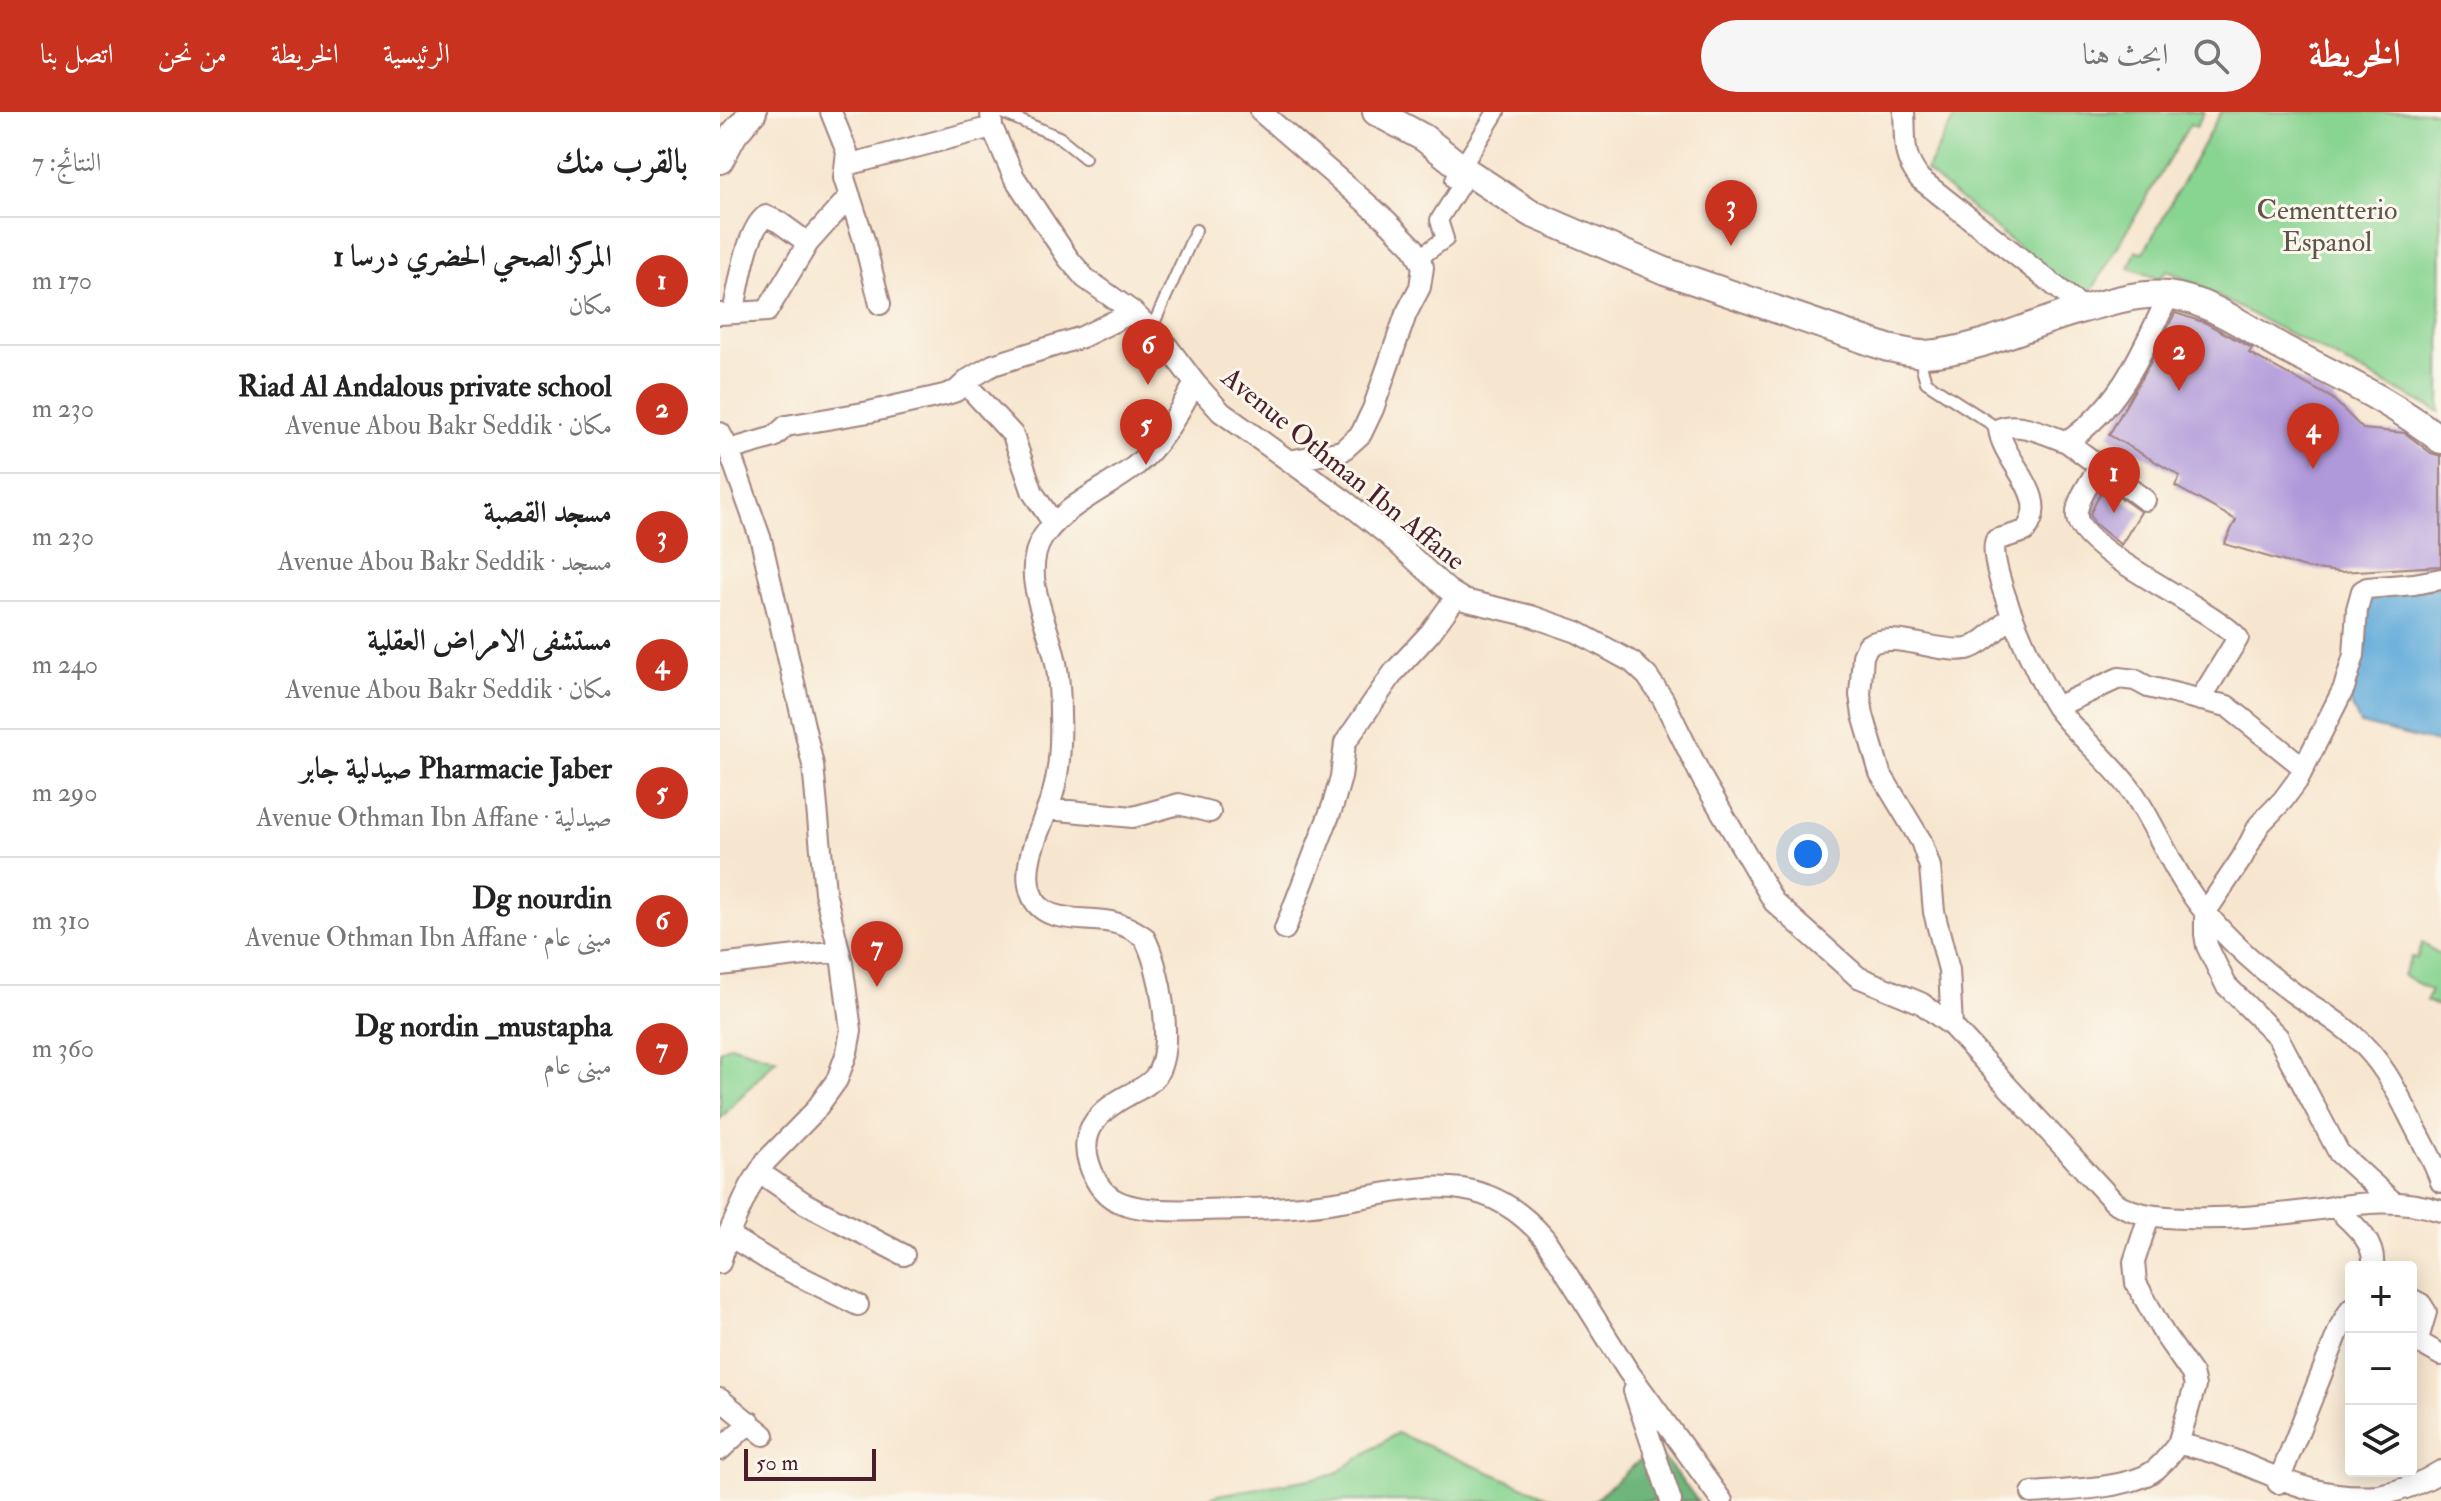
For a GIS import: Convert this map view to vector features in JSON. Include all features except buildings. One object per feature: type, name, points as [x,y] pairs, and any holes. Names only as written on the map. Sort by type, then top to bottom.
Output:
[{"type":"street","points":[[720,160],[734,134],[753,112]]},
{"type":"street","points":[[831,112],[847,152],[844,178],[880,304]]},
{"type":"street","points":[[1261,112],[1385,219],[1420,257],[1424,278],[1406,314],[1373,409],[1361,434],[1342,451],[1289,461]]},
{"type":"street","points":[[1376,112],[1424,138],[1462,168],[1530,213],[1615,252],[1888,348],[1925,354],[1966,347],[2083,308],[2148,294],[2169,295],[2195,302],[2237,321],[2380,397],[2441,440]]},
{"type":"street","points":[[1420,257],[1445,239],[1440,217],[1461,185],[1454,180],[1496,112]]},
{"type":"street","points":[[1904,112],[1907,157],[1920,179],[2083,308]]},
{"type":"street","points":[[847,165],[995,117]]},
{"type":"street","name":"Avenue Othman Ibn Affane","points":[[995,117],[1014,177],[1068,258],[1085,278],[1133,312],[1151,330],[1221,412],[1379,528],[1431,577],[1457,596],[1577,632],[1632,662],[1647,676],[1663,699],[1703,780],[1774,902],[1858,977],[1921,1003],[1952,1026],[2114,1202],[2130,1212],[2149,1216],[2236,1217],[2392,1201],[2441,1211]]},
{"type":"street","points":[[808,243],[779,222],[766,216],[761,219],[727,313],[767,311],[808,243],[850,196]]},
{"type":"street","points":[[2067,442],[2091,425],[2111,404],[2169,295]]},
{"type":"street","points":[[858,1305],[775,1264],[723,1252],[750,1187],[766,1161],[825,1099],[842,1066],[851,1030],[839,951],[825,892],[813,765],[769,569],[724,441],[774,437],[786,426],[944,395],[956,391],[993,365],[1082,337],[1133,312]]},
{"type":"street","points":[[965,383],[1013,435],[1033,493],[1054,524]]},
{"type":"street","points":[[1195,383],[1150,453],[1054,524],[1042,538],[1036,552],[1038,602],[1055,655],[1060,698],[1059,760],[1048,809],[1032,854],[1029,874],[1031,893],[1047,914],[1114,922],[1144,937],[1155,966],[1163,1007],[1165,1041],[1156,1076],[1145,1086],[1111,1105],[1089,1126],[1087,1156],[1093,1177],[1102,1190],[1116,1200],[1130,1205],[1182,1211],[1286,1208],[1435,1187],[1463,1188],[1505,1202],[1545,1239],[1628,1371],[1722,1501]]},
{"type":"street","points":[[2145,500],[2067,442],[2024,428],[2006,426],[1999,429],[2003,443],[2030,491],[2034,513],[2025,531],[1996,540],[1996,564],[2012,616],[2039,680],[2070,725],[2123,778],[2205,913],[2284,985],[2353,1035],[2378,1059],[2441,1182]]},
{"type":"street","points":[[2099,467],[2080,501],[2077,512],[2079,525],[2105,550],[2238,638],[2200,700]]},
{"type":"street","points":[[2392,1201],[2339,1153],[2278,1037],[2226,985],[2207,946],[2205,913],[2242,858],[2259,825],[2283,800],[2303,767],[2349,673],[2362,591],[2441,579]]},
{"type":"street","points":[[1285,929],[1333,805],[1341,777],[1345,743],[1394,672],[1430,633],[1457,596]]},
{"type":"street","points":[[1952,1026],[1949,970],[1934,912],[1930,867],[1921,841],[1880,773],[1860,704],[1863,656],[1868,645],[1881,641],[1965,649],[1978,643],[2012,616]]},
{"type":"street","points":[[2056,707],[2119,678],[2135,680],[2148,687],[2227,706],[2303,767]]},
{"type":"street","points":[[1048,809],[1133,817],[1179,804],[1210,812]]},
{"type":"street","points":[[720,965],[839,951]]},
{"type":"street","points":[[759,1172],[806,1204],[904,1255]]},
{"type":"street","points":[[2335,1207],[2359,1229],[2373,1253],[2373,1261]]},
{"type":"street","points":[[2032,1493],[2106,1486],[2144,1477],[2158,1468],[2178,1444],[2195,1386],[2192,1374],[2164,1334],[2136,1283],[2134,1262],[2149,1216]]},
{"type":"street","points":[[2417,1302],[2426,1312],[2420,1343],[2441,1355]]},
{"type":"street","points":[[2278,1483],[2345,1318]]},
{"type":"street","points":[[1628,1371],[1671,1501]]},
{"type":"street","points":[[720,1399],[757,1429],[720,1450]]},
{"type":"street","points":[[2178,1444],[2216,1455],[2278,1483],[2319,1497],[2363,1499],[2417,1485],[2441,1471]]},
{"type":"lane","points":[[995,117],[1059,137],[1085,158]]},
{"type":"lane","points":[[1151,330],[1196,230]]},
{"type":"lane","points":[[1925,354],[1922,368],[1926,382],[1999,429]]},
{"type":"green space","points":[[1957,112],[2204,112],[2196,127],[2190,124],[2085,302],[1926,171]]},
{"type":"green space","name":"Cementterio Espanol","points":[[2221,112],[2441,112],[2440,412],[2167,270],[2159,279],[2129,268],[2136,251],[2144,252]]},
{"type":"green space","points":[[2422,943],[2441,955],[2441,1007],[2426,1001],[2431,991],[2403,975],[2411,957],[2417,958]]},
{"type":"green space","points":[[730,1045],[776,1059],[720,1119],[720,1051]]},
{"type":"green space","points":[[1397,1433],[1557,1501],[1201,1501],[1218,1495],[1333,1475]]},
{"type":"green space","points":[[1655,1447],[1698,1501],[1593,1501]]},
{"type":"water","points":[[2441,586],[2441,744],[2360,724],[2344,688],[2362,591]]},
{"type":"place","name":"مسجد القصبة","points":[[1731,246]]},
{"type":"place","name":"Dg nourdin","points":[[1148,385]]},
{"type":"place","name":"Riad Al Andalous private school","points":[[2179,391]]},
{"type":"place","name":"Pharmacie Jaber صيدلية جابر","points":[[1146,465]]},
{"type":"place","name":"مستشفى الامراض العقلية","points":[[2313,469]]},
{"type":"place","name":"المركز الصحي الحضري درسا 1","points":[[2114,513]]},
{"type":"place","name":"Dg nordin _mustapha","points":[[877,987]]}]
